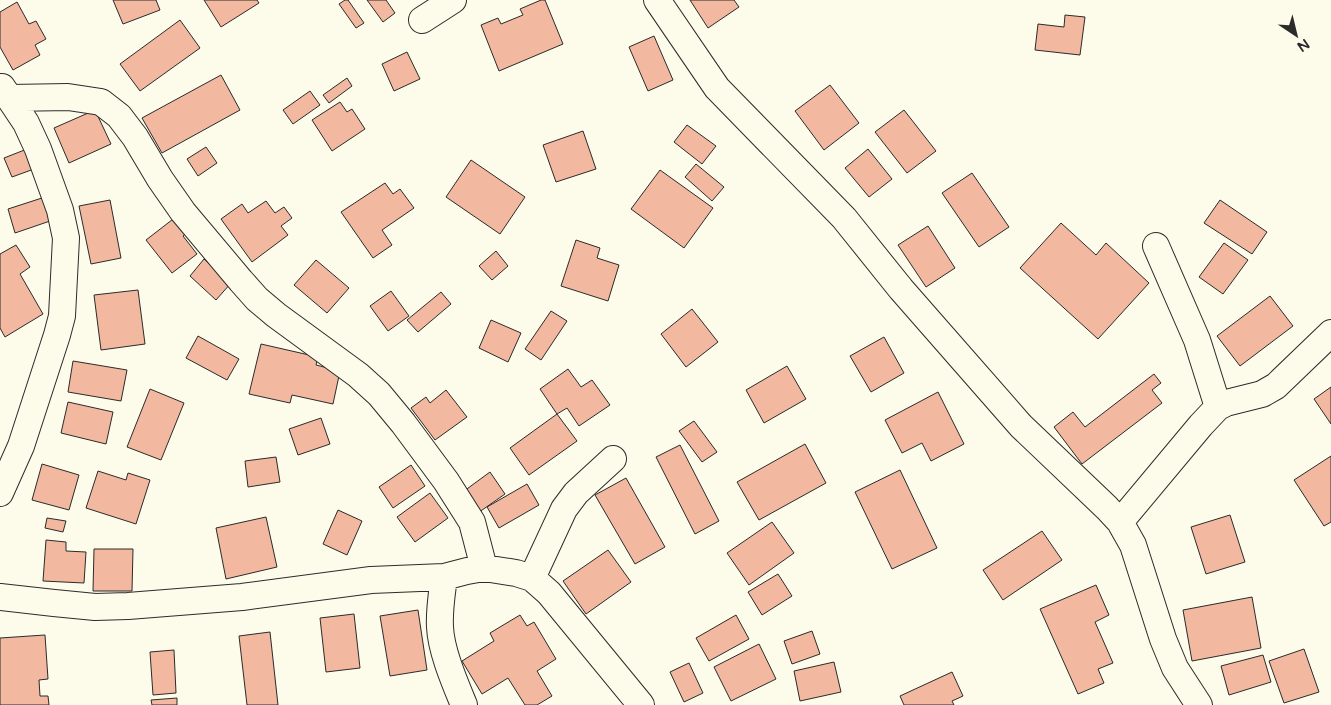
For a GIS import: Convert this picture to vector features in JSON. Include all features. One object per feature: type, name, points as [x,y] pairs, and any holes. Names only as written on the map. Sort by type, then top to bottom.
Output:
[{"type":"street","points":[[422,20],[453,0]]},
{"type":"street","points":[[656,0],[717,88],[844,218],[901,289],[1021,426],[1120,522],[1133,544],[1175,668],[1199,705]]},
{"type":"street","points":[[0,494],[21,446],[62,316],[66,238],[60,210],[38,149],[26,123],[5,91]]},
{"type":"street","points":[[5,91],[102,102],[119,116],[135,137],[160,179],[183,212],[257,299],[276,315],[358,374],[379,394],[403,423],[446,481],[472,522],[484,568]]},
{"type":"street","points":[[1156,246],[1197,340],[1218,407]]},
{"type":"street","points":[[1120,522],[1218,407],[1270,391],[1331,333]]},
{"type":"street","points":[[532,578],[564,509],[576,493],[613,459]]},
{"type":"street","points":[[0,597],[95,607],[128,606],[242,598],[371,580],[444,577],[484,568],[516,573],[532,578],[549,593],[641,705]]},
{"type":"street","points":[[444,577],[440,628],[446,655],[464,705]]},
{"type":"building","points":[[113,0],[156,0],[160,10],[123,24]]},
{"type":"building","points":[[204,0],[257,0],[259,3],[221,27]]},
{"type":"building","points":[[348,0],[364,23],[356,28],[339,4]]},
{"type":"building","points":[[367,0],[386,0],[395,13],[383,22]]},
{"type":"building","points":[[545,0],[563,44],[499,71],[481,25],[498,18],[501,24],[523,15],[520,9]]},
{"type":"building","points":[[690,0],[734,0],[739,7],[708,28]]},
{"type":"building","points":[[17,2],[29,24],[36,21],[46,39],[35,45],[40,55],[13,70],[0,47],[0,12]]},
{"type":"building","points":[[1065,15],[1085,17],[1080,55],[1035,50],[1038,24],[1064,27]]},
{"type":"building","points":[[180,20],[200,48],[140,91],[120,64]]},
{"type":"building","points":[[654,36],[673,80],[648,91],[629,47]]},
{"type":"building","points":[[407,52],[420,79],[394,91],[382,64]]},
{"type":"building","points":[[221,75],[240,110],[162,153],[142,118]]},
{"type":"building","points":[[347,78],[352,86],[329,103],[323,95]]},
{"type":"building","points":[[830,85],[859,123],[824,150],[795,111]]},
{"type":"building","points":[[310,91],[320,105],[293,124],[283,110]]},
{"type":"building","points":[[340,102],[347,112],[352,109],[365,129],[332,151],[312,120]]},
{"type":"building","points":[[95,110],[111,144],[69,163],[54,128]]},
{"type":"building","points":[[904,110],[936,151],[907,173],[875,132]]},
{"type":"building","points":[[687,125],[716,146],[702,164],[674,142]]},
{"type":"building","points":[[583,131],[596,169],[556,182],[543,145]]},
{"type":"building","points":[[206,147],[217,163],[198,176],[187,159]]},
{"type":"building","points":[[27,149],[34,169],[12,177],[4,158]]},
{"type":"building","points":[[868,149],[892,179],[869,197],[845,168]]},
{"type":"building","points":[[471,160],[525,197],[500,234],[446,197]]},
{"type":"building","points":[[696,164],[724,187],[712,201],[685,177]]},
{"type":"building","points":[[660,170],[713,208],[684,248],[631,209]]},
{"type":"building","points":[[972,173],[1009,227],[979,247],[942,193]]},
{"type":"building","points":[[385,183],[393,194],[400,189],[414,208],[382,230],[392,245],[373,258],[341,212]]},
{"type":"building","points":[[45,197],[53,220],[15,233],[8,209]]},
{"type":"building","points":[[110,200],[121,258],[91,264],[79,206]]},
{"type":"building","points":[[1220,200],[1267,232],[1252,254],[1204,223]]},
{"type":"building","points":[[266,201],[275,213],[284,207],[292,218],[281,226],[288,235],[252,262],[221,219],[242,204],[248,213]]},
{"type":"building","points":[[177,216],[189,231],[183,236],[197,254],[172,273],[146,240]]},
{"type":"building","points":[[1061,223],[1096,255],[1106,243],[1149,283],[1098,339],[1020,268]]},
{"type":"building","points":[[928,226],[955,268],[926,287],[898,245]]},
{"type":"building","points":[[576,240],[600,248],[597,258],[619,265],[608,301],[561,286]]},
{"type":"building","points":[[1224,243],[1248,260],[1223,294],[1199,277]]},
{"type":"building","points":[[16,245],[30,267],[20,274],[43,314],[5,337],[0,328],[0,254]]},
{"type":"building","points":[[496,251],[508,266],[492,280],[479,266]]},
{"type":"building","points":[[204,259],[231,283],[216,300],[190,276]]},
{"type":"building","points":[[316,260],[349,288],[327,313],[294,285]]},
{"type":"building","points":[[138,290],[145,344],[101,350],[94,295]]},
{"type":"building","points":[[391,291],[409,316],[388,331],[370,306]]},
{"type":"building","points":[[441,292],[451,304],[418,332],[407,320]]},
{"type":"building","points":[[1270,296],[1293,326],[1240,366],[1217,336]]},
{"type":"building","points":[[692,309],[718,342],[686,367],[661,334]]},
{"type":"building","points":[[551,311],[567,321],[541,360],[525,349]]},
{"type":"building","points":[[491,320],[521,333],[508,362],[479,348]]},
{"type":"building","points":[[198,336],[239,359],[227,380],[186,358]]},
{"type":"building","points":[[884,337],[904,373],[871,392],[850,356]]},
{"type":"building","points":[[261,344],[318,357],[316,365],[340,371],[333,404],[292,395],[290,403],[249,394]]},
{"type":"building","points":[[73,361],[127,370],[121,401],[68,392]]},
{"type":"building","points":[[787,366],[806,399],[764,423],[746,390]]},
{"type":"building","points":[[568,369],[581,387],[592,380],[610,405],[579,426],[567,408],[557,414],[540,389]]},
{"type":"building","points":[[1154,374],[1161,383],[1152,390],[1162,403],[1082,464],[1054,427],[1073,412],[1085,427]]},
{"type":"building","points":[[1331,387],[1331,424],[1314,399]]},
{"type":"building","points":[[150,389],[184,403],[161,460],[127,447]]},
{"type":"building","points":[[446,390],[467,417],[435,440],[411,408],[426,397],[430,403]]},
{"type":"building","points":[[938,392],[964,444],[931,461],[922,443],[902,453],[885,420]]},
{"type":"building","points":[[68,402],[113,412],[106,444],[61,433]]},
{"type":"building","points":[[557,414],[577,441],[529,475],[510,448]]},
{"type":"building","points":[[321,418],[330,444],[298,455],[289,429]]},
{"type":"building","points":[[694,421],[717,452],[702,462],[679,431]]},
{"type":"building","points":[[805,444],[826,483],[759,520],[737,482]]},
{"type":"building","points":[[680,445],[719,521],[695,534],[656,457]]},
{"type":"building","points":[[1331,456],[1331,522],[1324,526],[1294,480]]},
{"type":"building","points":[[276,457],[280,482],[248,487],[245,461]]},
{"type":"building","points":[[42,464],[79,475],[69,510],[32,500]]},
{"type":"building","points":[[411,465],[425,486],[393,508],[379,487]]},
{"type":"building","points":[[900,470],[937,548],[892,569],[855,492]]},
{"type":"building","points":[[98,471],[126,480],[128,473],[150,480],[136,524],[86,508]]},
{"type":"building","points":[[490,472],[505,494],[475,515],[460,494]]},
{"type":"building","points":[[626,478],[665,547],[635,564],[595,495]]},
{"type":"building","points":[[527,484],[539,505],[499,528],[487,507]]},
{"type":"building","points":[[430,493],[448,518],[415,542],[397,517]]},
{"type":"building","points":[[338,510],[362,521],[347,555],[323,544]]},
{"type":"building","points":[[1230,515],[1245,562],[1206,574],[1191,527]]},
{"type":"building","points":[[266,517],[277,567],[226,579],[216,528]]},
{"type":"building","points":[[47,518],[66,521],[63,532],[45,528]]},
{"type":"building","points":[[772,522],[794,553],[749,585],[727,553]]},
{"type":"building","points":[[1042,531],[1062,560],[1003,600],[983,570]]},
{"type":"building","points":[[46,540],[66,542],[66,551],[86,552],[84,583],[43,581]]},
{"type":"building","points":[[94,549],[133,549],[132,591],[93,591]]},
{"type":"building","points":[[608,550],[631,582],[586,614],[563,581]]},
{"type":"building","points":[[778,574],[792,596],[762,615],[748,592]]},
{"type":"building","points":[[1096,585],[1109,615],[1095,622],[1113,663],[1098,669],[1104,683],[1078,694],[1040,609]]},
{"type":"building","points":[[1252,597],[1261,648],[1192,661],[1183,610]]},
{"type":"building","points":[[418,610],[427,670],[390,676],[380,616]]},
{"type":"building","points":[[354,614],[360,668],[326,672],[320,618]]},
{"type":"building","points":[[520,615],[527,626],[534,622],[556,659],[537,671],[552,696],[537,705],[525,705],[508,678],[482,694],[462,661],[494,641],[490,633]]},
{"type":"building","points":[[736,615],[749,639],[709,661],[696,638]]},
{"type":"building","points":[[812,631],[820,654],[792,664],[784,641]]},
{"type":"building","points":[[270,632],[278,705],[247,705],[239,636]]},
{"type":"building","points":[[45,635],[48,679],[39,680],[40,696],[48,696],[49,705],[0,705],[0,638]]},
{"type":"building","points":[[759,644],[776,679],[731,701],[714,667]]},
{"type":"building","points":[[1304,649],[1319,692],[1284,703],[1269,661]]},
{"type":"building","points":[[174,650],[176,693],[153,695],[150,652]]},
{"type":"building","points":[[1263,655],[1271,682],[1229,695],[1221,666]]},
{"type":"building","points":[[834,662],[841,692],[800,701],[794,671]]},
{"type":"building","points":[[689,663],[703,693],[684,702],[670,672]]},
{"type":"building","points":[[952,672],[963,696],[952,701],[954,705],[904,705],[900,696]]},
{"type":"building","points":[[177,698],[177,705],[152,705],[151,700]]}]
